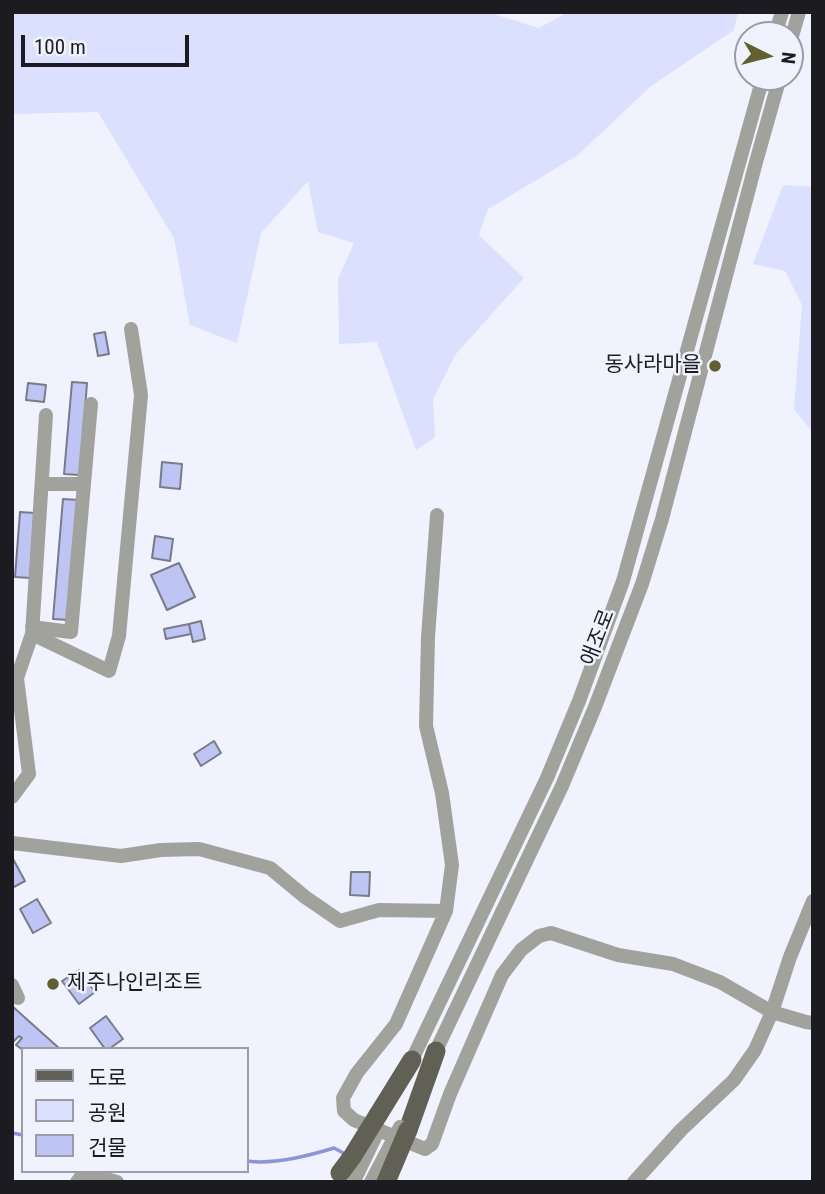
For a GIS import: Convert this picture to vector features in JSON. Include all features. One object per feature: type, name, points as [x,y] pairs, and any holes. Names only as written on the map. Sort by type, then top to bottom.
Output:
[{"type":"main road","points":[[386,1182],[404,1128],[436,1051]]},
{"type":"main road","points":[[344,1179],[352,1157],[381,1117],[412,1060]]},
{"type":"street","name":"애조로","points":[[412,1060],[547,778],[623,582],[759,91]]},
{"type":"street","name":"애조로","points":[[436,1051],[562,786],[642,584],[662,519],[776,91]]},
{"type":"street","points":[[32,631],[108,671],[120,636],[141,395],[131,329]]},
{"type":"street","points":[[32,631],[71,632],[91,404]]},
{"type":"street","points":[[12,797],[29,774],[17,678],[32,631],[46,415]]},
{"type":"street","points":[[41,484],[84,484]]},
{"type":"street","points":[[437,515],[428,637],[426,726],[442,793],[452,866],[446,911],[396,1024],[357,1073],[343,1098],[344,1111],[354,1120],[425,1149],[432,1144],[450,1094],[502,975],[521,950],[538,936],[551,933],[618,955],[673,964],[720,982],[772,1012],[813,1023]]},
{"type":"street","points":[[12,843],[121,856],[161,850],[199,849],[270,869],[340,921],[379,910],[446,911]]},
{"type":"street","points":[[634,1182],[681,1130],[734,1080],[755,1050],[813,901]]},
{"type":"street","points":[[371,1182],[404,1128]]},
{"type":"street","points":[[77,1182],[84,1173],[117,1182]]},
{"type":"green space","points":[[12,12],[487,12],[539,28],[568,12],[738,12],[734,30],[651,86],[578,155],[488,209],[479,235],[524,278],[455,355],[433,399],[435,437],[416,450],[377,342],[339,344],[338,279],[354,243],[318,232],[308,181],[261,233],[237,343],[190,325],[174,238],[98,112],[12,114]]},
{"type":"green space","points":[[783,185],[813,187],[813,433],[794,409],[802,305],[785,271],[753,264]]},
{"type":"building","points":[[105,332],[109,354],[98,356],[94,334]]},
{"type":"building","points":[[72,382],[87,383],[80,475],[64,474]]},
{"type":"building","points":[[28,383],[46,385],[44,402],[26,400]]},
{"type":"building","points":[[162,462],[182,464],[180,489],[160,487]]},
{"type":"building","points":[[63,499],[79,500],[69,620],[53,619]]},
{"type":"building","points":[[20,512],[35,513],[30,578],[15,577]]},
{"type":"building","points":[[155,536],[173,539],[170,561],[152,558]]},
{"type":"building","points":[[179,563],[195,597],[167,610],[151,575]]},
{"type":"building","points":[[201,621],[205,639],[193,642],[189,624]]},
{"type":"building","points":[[189,624],[191,634],[166,639],[164,629]]},
{"type":"building","points":[[214,741],[221,753],[201,766],[194,754]]},
{"type":"building","points":[[12,857],[25,881],[12,888]]},
{"type":"building","points":[[351,872],[370,872],[369,896],[350,895]]},
{"type":"building","points":[[37,899],[51,923],[33,933],[20,909]]},
{"type":"building","name":"제주나인리조트","points":[[79,970],[95,992],[79,1004],[62,981]]},
{"type":"building","points":[[12,1006],[58,1047],[21,1049],[16,1045],[22,1038],[19,1036],[12,1043]]},
{"type":"building","points":[[106,1016],[123,1039],[112,1047],[104,1047],[90,1028]]},
{"type":"waterway","points":[[12,1133],[21,1135]]},
{"type":"waterway","points":[[248,1161],[280,1161],[334,1148],[347,1155]]},
{"type":"place","name":"동사라마을","points":[[715,366]]},
{"type":"place","name":"제주나인리조트","points":[[53,984]]}]
